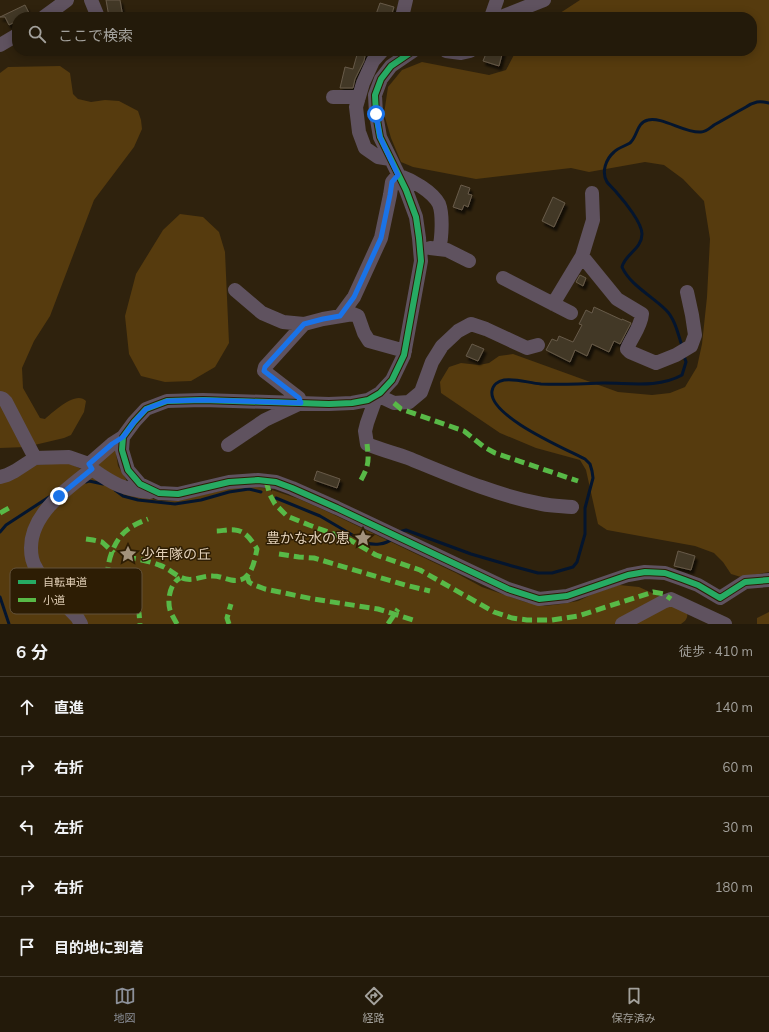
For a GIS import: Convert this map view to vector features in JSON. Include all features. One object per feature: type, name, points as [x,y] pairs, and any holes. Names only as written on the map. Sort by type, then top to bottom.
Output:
[{"type":"street","points":[[51,12],[67,0]]},
{"type":"street","points":[[91,0],[96,12]]},
{"type":"street","points":[[403,12],[406,0]]},
{"type":"street","points":[[493,12],[497,0]]},
{"type":"street","points":[[514,12],[544,0]]},
{"type":"street","points":[[0,45],[12,38]]},
{"type":"street","points":[[378,56],[373,61],[362,83],[356,107],[359,132],[365,148],[378,157],[390,158]]},
{"type":"street","points":[[36,568],[31,558],[31,542],[38,520],[59,496],[112,444],[123,437],[146,409],[167,401],[203,400],[352,403],[368,400],[377,395],[392,380],[405,351],[421,261],[420,238],[416,217],[406,190],[380,137],[376,114],[375,95],[381,79],[392,66],[406,56]]},
{"type":"street","points":[[334,97],[359,97]]},
{"type":"street","points":[[398,175],[412,180],[431,195],[439,205],[442,223],[439,248]]},
{"type":"street","points":[[340,316],[354,297],[381,238],[392,182],[398,175]]},
{"type":"street","points":[[553,304],[582,256],[593,220],[592,193]]},
{"type":"street","points":[[420,247],[447,250],[468,261]]},
{"type":"street","points":[[582,256],[617,299],[642,314],[642,320],[627,349],[630,352],[656,363],[676,355],[691,346],[694,335],[692,315],[686,292]]},
{"type":"street","points":[[502,278],[571,313]]},
{"type":"street","points":[[235,290],[262,313],[283,322],[304,324],[353,314],[358,316],[364,333],[369,341],[405,351]]},
{"type":"street","points":[[301,403],[299,398],[264,371],[265,367],[304,324]]},
{"type":"street","points":[[377,395],[394,403],[409,402],[421,392],[432,362],[442,346],[458,330],[471,324],[486,329],[527,348],[538,345]]},
{"type":"street","points":[[377,395],[365,431],[367,444],[482,488],[544,504],[572,507]]},
{"type":"street","points":[[0,398],[6,402],[35,458]]},
{"type":"street","points":[[228,445],[265,420],[301,403]]},
{"type":"street","points":[[123,437],[122,450],[128,470],[140,484],[159,493]]},
{"type":"street","points":[[0,477],[15,471],[35,458],[69,457],[91,466],[120,487],[136,491],[178,494],[228,482],[258,480],[276,482],[337,508],[508,590],[539,598],[567,596],[628,575],[645,572],[665,573],[698,585],[720,598],[725,624]]},
{"type":"street","points":[[720,598],[745,582],[769,580]]},
{"type":"street","points":[[622,624],[671,599],[725,624]]},
{"type":"street","points":[[74,614],[81,624]]},
{"type":"shaded area","points":[[580,0],[769,0],[769,572],[741,577],[731,574],[723,562],[714,553],[695,546],[607,530],[598,524],[586,470],[580,460],[536,448],[500,433],[441,393],[440,382],[449,367],[461,363],[479,365],[489,363],[499,356],[513,354],[618,392],[652,395],[670,393],[685,387],[697,367],[702,344],[707,297],[710,239],[704,201],[683,179],[664,165],[645,162],[589,172],[571,168],[476,179],[413,167],[401,162],[391,138],[384,114],[388,87],[402,70],[422,62],[489,75],[506,70],[513,56],[757,56],[757,12],[562,12]]},
{"type":"shaded area","points":[[60,66],[70,73],[73,94],[78,99],[91,102],[105,100],[119,101],[138,111],[142,129],[134,147],[94,200],[50,316],[34,341],[22,368],[23,388],[40,418],[45,419],[65,403],[76,398],[82,398],[86,401],[84,412],[71,435],[64,438],[26,447],[0,448],[0,73],[8,67]]},
{"type":"shaded area","points":[[180,214],[203,217],[219,232],[225,252],[229,343],[215,367],[191,381],[165,382],[141,376],[129,354],[125,316],[136,274],[163,230]]},
{"type":"shaded area","points":[[115,447],[118,466],[126,479],[124,484],[95,463]]},
{"type":"shaded area","points":[[69,463],[135,496],[162,501],[181,500],[232,488],[251,486],[270,489],[272,492],[272,490],[299,499],[326,511],[482,587],[525,602],[545,606],[578,601],[595,593],[619,585],[639,587],[683,607],[687,611],[687,617],[681,624],[0,624],[0,481],[33,465]]},
{"type":"shaded area","points":[[769,612],[769,624],[757,624],[757,618]]},
{"type":"building","points":[[106,0],[120,0],[122,12],[108,12]]},
{"type":"building","points":[[380,3],[394,7],[392,12],[377,12]]},
{"type":"building","points":[[25,5],[28,12],[12,12],[12,24],[9,25],[5,17],[0,17]]},
{"type":"building","points":[[357,56],[365,56],[355,79],[353,88],[340,88],[345,67],[353,69]]},
{"type":"building","points":[[485,56],[502,56],[499,66],[483,61]]},
{"type":"building","points":[[461,185],[470,188],[468,194],[472,195],[468,207],[464,205],[462,210],[453,207]]},
{"type":"building","points":[[553,197],[565,203],[554,227],[542,221]]},
{"type":"building","points":[[580,275],[586,278],[583,286],[576,282]]},
{"type":"building","points":[[594,307],[631,323],[620,344],[614,341],[609,352],[592,344],[587,356],[575,350],[570,362],[546,350],[552,339],[557,341],[559,336],[573,342],[582,325],[579,324],[586,310],[592,313]]},
{"type":"building","points":[[472,344],[484,349],[478,361],[466,356]]},
{"type":"building","points":[[317,471],[340,479],[337,488],[314,480]]},
{"type":"building","points":[[678,551],[695,556],[691,570],[674,566]]},
{"type":"waterway","points":[[682,346],[676,327],[666,310],[636,285],[622,267],[626,258],[639,244],[642,234],[639,224],[628,207],[607,182],[604,174],[605,166],[611,155],[617,149],[630,143],[641,124],[648,120],[660,120],[695,132],[703,132],[753,103],[769,103]]},
{"type":"waterway","points":[[399,532],[406,530],[471,554],[538,573],[552,573],[573,567],[577,562],[585,534],[585,508],[593,478],[590,464],[585,459],[530,431],[502,411],[494,401],[492,391],[493,387],[500,381],[504,380],[517,380],[541,384],[644,384],[664,382],[682,375],[686,362],[684,356]]},
{"type":"waterway","points":[[86,482],[89,481],[103,484]]},
{"type":"waterway","points":[[115,490],[123,496],[138,500],[175,504],[201,500],[229,492],[249,489],[261,492]]},
{"type":"waterway","points":[[0,532],[6,525],[49,497]]},
{"type":"waterway","points":[[276,498],[320,516],[366,543],[379,544],[392,539]]},
{"type":"waterway","points":[[0,597],[9,624]]},
{"type":"marked path","points":[[394,403],[401,409],[464,431],[484,447],[495,453],[578,481]]},
{"type":"marked path","points":[[361,480],[368,463],[367,444]]},
{"type":"marked path","points":[[266,481],[270,495],[275,504],[287,516],[350,540],[376,555],[420,570],[494,612],[512,618],[527,620],[552,620],[578,616],[653,592],[664,594],[671,599]]},
{"type":"marked path","points":[[0,513],[9,508]]},
{"type":"marked path","points":[[108,568],[109,561],[118,540],[130,528],[148,519]]},
{"type":"marked path","points":[[126,557],[143,560],[166,568],[186,579],[210,576],[218,576],[231,580],[243,579],[247,576],[253,566],[257,549],[242,532],[233,530],[216,531]]},
{"type":"marked path","points":[[86,539],[102,542],[114,553]]},
{"type":"marked path","points":[[279,554],[314,558],[430,591]]},
{"type":"marked path","points":[[247,576],[249,582],[265,589],[313,599],[378,609],[416,621]]},
{"type":"marked path","points":[[177,624],[171,612],[169,601],[170,592],[174,584],[180,578]]},
{"type":"marked path","points":[[229,624],[227,618],[231,604]]},
{"type":"marked path","points":[[388,624],[398,609]]},
{"type":"marked path","points":[[139,614],[140,624]]},
{"type":"cycle path","points":[[406,56],[391,66],[381,79],[375,95],[376,114],[380,137],[406,190],[416,217],[421,261],[404,355],[392,380],[380,393],[368,400],[352,403],[329,404],[203,400],[167,401],[146,409],[123,437],[122,450],[128,470],[140,484],[159,493],[178,494],[229,482],[258,480],[276,482],[337,508],[508,589],[539,599],[567,596],[628,575],[645,572],[665,573],[698,585],[720,598],[745,582],[769,580]]},
{"type":"place","name":"豊かな水の恵","points":[[363,538]]},
{"type":"place","name":"少年隊の丘","points":[[128,554]]},
{"type":"route","points":[[59,496],[92,469],[89,464],[112,444],[123,437],[146,409],[167,401],[203,400],[301,403],[299,398],[264,371],[265,367],[304,324],[340,316],[354,297],[381,238],[392,182],[398,175],[380,137],[376,114]]}]
